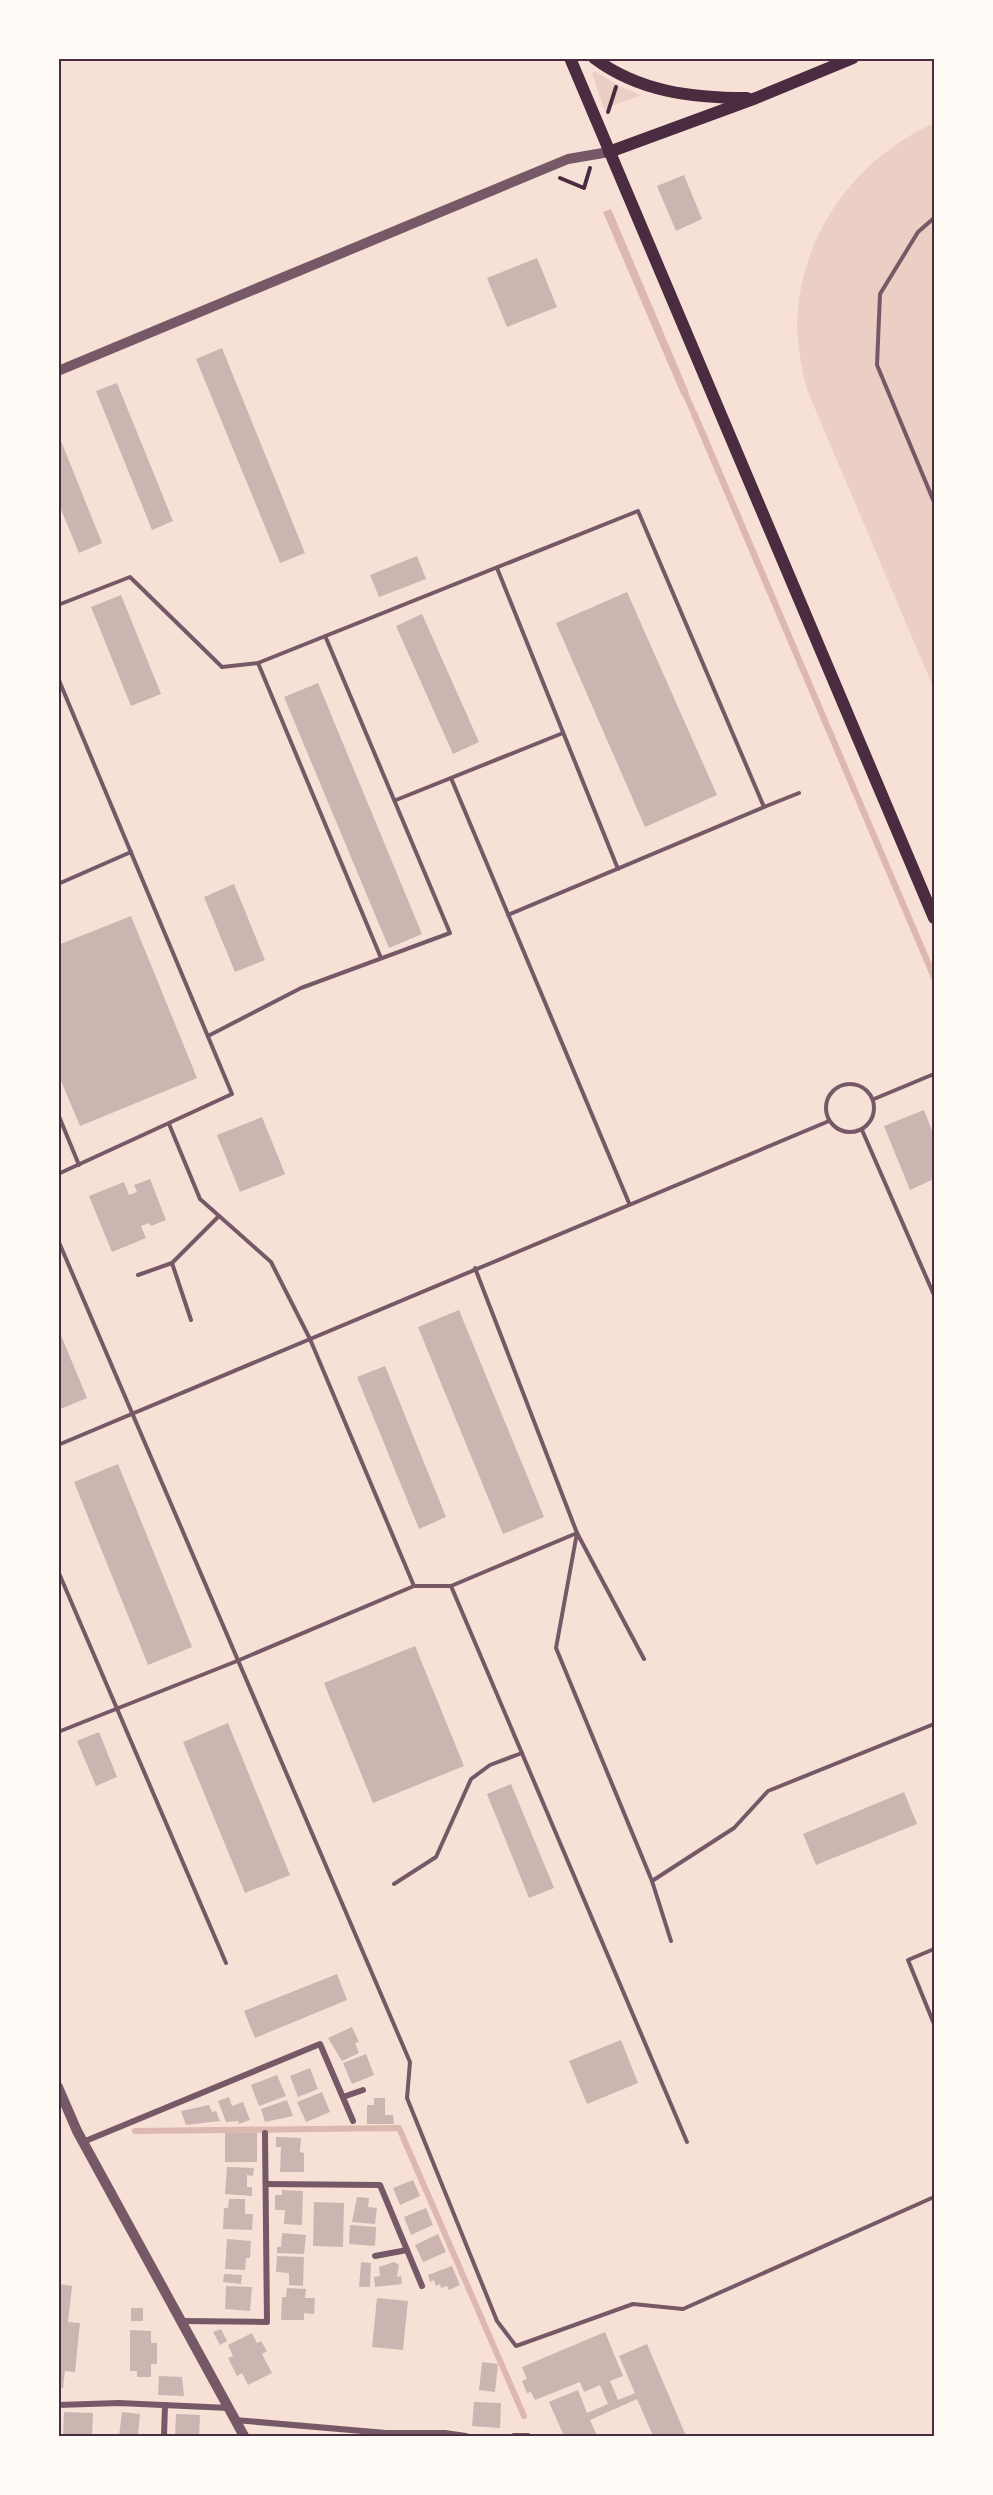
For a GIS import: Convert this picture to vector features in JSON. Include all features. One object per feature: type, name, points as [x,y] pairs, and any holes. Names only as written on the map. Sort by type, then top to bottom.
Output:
[{"type":"main road","points":[[570,58],[934,918]]},
{"type":"main road","points":[[594,58],[631,80],[665,91],[720,98],[756,98]]},
{"type":"main road","points":[[609,152],[756,98],[853,58]]},
{"type":"street","points":[[58,371],[568,159],[609,152]]},
{"type":"street","points":[[83,2142],[320,2044],[353,2121]]},
{"type":"street","points":[[58,2087],[83,2142],[244,2436]]},
{"type":"street","points":[[343,2097],[363,2090]]},
{"type":"street","points":[[182,2321],[267,2322],[266,2133]]},
{"type":"street","points":[[266,2184],[380,2185],[422,2286]]},
{"type":"street","points":[[375,2256],[407,2250]]},
{"type":"street","points":[[58,2405],[165,2405],[230,2408]]},
{"type":"street","points":[[164,2436],[165,2405]]},
{"type":"street","points":[[235,2420],[386,2433],[445,2433],[466,2436]]},
{"type":"street","points":[[514,2436],[528,2436]]},
{"type":"lane","points":[[934,218],[918,232],[880,294],[877,365],[934,502]]},
{"type":"lane","points":[[58,605],[130,577],[222,667],[258,663],[326,638],[638,511],[764,807]]},
{"type":"lane","points":[[497,568],[618,869]]},
{"type":"lane","points":[[208,1036],[301,988],[450,933],[326,638]]},
{"type":"lane","points":[[258,663],[381,958]]},
{"type":"lane","points":[[58,678],[232,1094],[58,1174]]},
{"type":"lane","points":[[396,800],[563,733]]},
{"type":"lane","points":[[451,778],[629,1203]]},
{"type":"lane","points":[[508,915],[799,793]]},
{"type":"lane","points":[[58,884],[131,852]]},
{"type":"lane","points":[[874,1099],[934,1074]]},
{"type":"lane","points":[[845,1084],[857,1084],[867,1090],[874,1099],[875,1111],[870,1122],[862,1130],[850,1132],[838,1129],[829,1121],[826,1110],[828,1098],[835,1089],[845,1084]]},
{"type":"lane","points":[[58,1114],[79,1165]]},
{"type":"lane","points":[[58,1445],[629,1203],[829,1121]]},
{"type":"lane","points":[[170,1124],[200,1199],[271,1262],[310,1339],[414,1586]]},
{"type":"lane","points":[[862,1130],[934,1295]]},
{"type":"lane","points":[[138,1275],[172,1263],[219,1216]]},
{"type":"lane","points":[[58,1240],[410,2062],[406,2098],[497,2321],[516,2346],[633,2304],[683,2309],[934,2197]]},
{"type":"lane","points":[[172,1263],[191,1320]]},
{"type":"lane","points":[[475,1268],[577,1533],[644,1659]]},
{"type":"lane","points":[[58,1732],[237,1661],[414,1586],[451,1586],[577,1533]]},
{"type":"lane","points":[[577,1533],[556,1648],[652,1881],[671,1941]]},
{"type":"lane","points":[[58,1570],[226,1963]]},
{"type":"lane","points":[[451,1586],[687,2142]]},
{"type":"lane","points":[[652,1881],[734,1828],[768,1791],[934,1724]]},
{"type":"lane","points":[[394,1884],[436,1857],[471,1779],[490,1765],[522,1753]]},
{"type":"lane","points":[[934,1949],[909,1960],[934,2024]]},
{"type":"shaded area","points":[[595,71],[621,87],[641,95],[604,109],[592,73]]},
{"type":"shaded area","points":[[934,123],[934,689],[807,390],[799,349],[797,323],[801,290],[809,259],[821,230],[837,203],[880,157],[906,138]]},
{"type":"shaded area","points":[[611,209],[689,393],[682,396],[603,212]]},
{"type":"shaded area","points":[[697,412],[934,969],[934,985],[691,415]]},
{"type":"building","points":[[684,175],[702,219],[676,231],[657,186]]},
{"type":"building","points":[[537,258],[557,307],[507,327],[487,278]]},
{"type":"building","points":[[222,348],[305,553],[280,563],[196,359]]},
{"type":"building","points":[[117,383],[173,521],[152,530],[96,391]]},
{"type":"building","points":[[59,436],[102,543],[79,553],[58,502]]},
{"type":"building","points":[[417,556],[426,579],[379,597],[370,575]]},
{"type":"building","points":[[627,592],[717,795],[645,827],[556,623]]},
{"type":"building","points":[[121,595],[161,694],[131,706],[91,607]]},
{"type":"building","points":[[422,614],[479,742],[453,754],[396,626]]},
{"type":"building","points":[[318,683],[422,934],[389,948],[284,697]]},
{"type":"building","points":[[234,884],[265,960],[235,972],[204,897]]},
{"type":"building","points":[[131,916],[197,1078],[80,1126],[58,1074],[58,945]]},
{"type":"building","points":[[924,1110],[934,1136],[934,1179],[910,1190],[884,1126]]},
{"type":"building","points":[[262,1117],[285,1174],[240,1192],[217,1135]]},
{"type":"building","points":[[150,1179],[166,1220],[151,1226],[149,1223],[141,1226],[146,1238],[112,1252],[89,1196],[124,1182],[129,1195],[137,1192],[134,1185]]},
{"type":"building","points":[[459,1310],[544,1517],[503,1534],[418,1327]]},
{"type":"building","points":[[58,1328],[87,1398],[58,1410]]},
{"type":"building","points":[[385,1366],[446,1517],[419,1529],[357,1377]]},
{"type":"building","points":[[118,1464],[192,1647],[148,1665],[74,1482]]},
{"type":"building","points":[[415,1646],[464,1766],[373,1803],[324,1683]]},
{"type":"building","points":[[228,1723],[290,1875],[245,1893],[183,1742]]},
{"type":"building","points":[[99,1732],[117,1777],[96,1786],[77,1741]]},
{"type":"building","points":[[511,1784],[554,1888],[529,1898],[487,1794]]},
{"type":"building","points":[[904,1792],[917,1824],[816,1865],[803,1834]]},
{"type":"building","points":[[337,1974],[347,2000],[255,2038],[244,2011]]},
{"type":"building","points":[[352,2027],[359,2042],[355,2043],[359,2053],[342,2061],[328,2038]]},
{"type":"building","points":[[621,2040],[638,2083],[587,2104],[569,2061]]},
{"type":"building","points":[[366,2054],[374,2075],[352,2084],[343,2063]]},
{"type":"building","points":[[310,2068],[318,2089],[298,2097],[290,2076]]},
{"type":"building","points":[[277,2075],[286,2096],[259,2106],[251,2085]]},
{"type":"building","points":[[322,2092],[330,2112],[306,2122],[297,2102]]},
{"type":"building","points":[[229,2097],[232,2106],[243,2102],[250,2120],[239,2124],[238,2121],[226,2122],[218,2101]]},
{"type":"building","points":[[374,2098],[385,2098],[385,2115],[393,2115],[394,2124],[367,2124],[367,2105],[374,2105]]},
{"type":"building","points":[[287,2100],[293,2116],[265,2122],[261,2109]]},
{"type":"building","points":[[209,2105],[212,2112],[216,2111],[220,2121],[186,2125],[181,2111]]},
{"type":"building","points":[[225,2133],[257,2133],[257,2162],[225,2162]]},
{"type":"building","points":[[276,2137],[301,2138],[300,2152],[304,2153],[304,2172],[280,2172],[281,2147],[276,2147]]},
{"type":"building","points":[[227,2167],[254,2168],[253,2176],[247,2175],[247,2187],[252,2187],[252,2196],[225,2194]]},
{"type":"building","points":[[413,2180],[420,2196],[400,2205],[393,2188]]},
{"type":"building","points":[[282,2190],[303,2191],[302,2225],[284,2224],[285,2210],[275,2210],[275,2195],[282,2195]]},
{"type":"building","points":[[357,2197],[369,2198],[368,2207],[377,2208],[375,2224],[352,2222]]},
{"type":"building","points":[[229,2199],[245,2199],[245,2214],[253,2214],[252,2230],[223,2229],[224,2208],[228,2208]]},
{"type":"building","points":[[314,2202],[344,2203],[343,2247],[313,2246]]},
{"type":"building","points":[[426,2208],[433,2225],[411,2235],[404,2217]]},
{"type":"building","points":[[350,2225],[376,2227],[375,2246],[349,2244]]},
{"type":"building","points":[[282,2233],[306,2235],[304,2254],[277,2253],[277,2247],[281,2247]]},
{"type":"building","points":[[438,2234],[446,2252],[423,2262],[415,2245]]},
{"type":"building","points":[[227,2239],[251,2241],[250,2258],[246,2258],[245,2270],[225,2269]]},
{"type":"building","points":[[277,2256],[304,2257],[303,2286],[289,2285],[289,2273],[276,2272]]},
{"type":"building","points":[[361,2262],[371,2263],[370,2287],[359,2287]]},
{"type":"building","points":[[394,2262],[399,2265],[397,2277],[401,2276],[402,2284],[375,2287],[374,2277],[380,2276],[379,2267]]},
{"type":"building","points":[[452,2266],[460,2285],[449,2290],[447,2286],[441,2288],[440,2284],[436,2286],[434,2280],[430,2282],[428,2275]]},
{"type":"building","points":[[224,2274],[242,2275],[241,2284],[223,2282]]},
{"type":"building","points":[[60,2284],[72,2286],[68,2322],[80,2323],[75,2372],[65,2371],[63,2388],[58,2387]]},
{"type":"building","points":[[226,2286],[252,2287],[250,2311],[225,2309]]},
{"type":"building","points":[[287,2288],[306,2289],[305,2298],[315,2298],[314,2314],[304,2313],[304,2320],[281,2320],[282,2297],[286,2297]]},
{"type":"building","points":[[377,2298],[408,2301],[403,2350],[372,2347]]},
{"type":"building","points":[[131,2308],[143,2308],[143,2321],[131,2321]]},
{"type":"building","points":[[221,2329],[227,2341],[220,2345],[213,2332]]},
{"type":"building","points":[[130,2330],[151,2331],[151,2343],[157,2343],[157,2364],[151,2364],[151,2377],[137,2377],[137,2371],[130,2371]]},
{"type":"building","points":[[605,2332],[623,2376],[610,2381],[618,2400],[635,2393],[619,2356],[647,2344],[686,2436],[653,2436],[637,2399],[590,2420],[597,2436],[564,2436],[549,2402],[578,2390],[587,2413],[608,2404],[600,2385],[584,2392],[580,2382],[535,2400],[531,2392],[527,2393],[522,2381],[527,2379],[522,2367]]},
{"type":"building","points":[[252,2333],[257,2343],[261,2341],[267,2351],[262,2354],[272,2373],[248,2385],[242,2373],[237,2376],[228,2358],[233,2356],[228,2345]]},
{"type":"building","points":[[482,2362],[498,2364],[495,2392],[479,2390]]},
{"type":"building","points":[[159,2376],[182,2377],[184,2396],[158,2395]]},
{"type":"building","points":[[474,2402],[501,2403],[500,2428],[472,2426]]},
{"type":"building","points":[[64,2412],[93,2413],[92,2436],[63,2436]]},
{"type":"building","points":[[122,2412],[140,2414],[138,2436],[119,2436]]},
{"type":"building","points":[[176,2414],[200,2415],[199,2436],[175,2436]]},
{"type":"waterway","points":[[683,389],[696,418]]},
{"type":"waterway","points":[[135,2131],[399,2128],[524,2416]]}]
